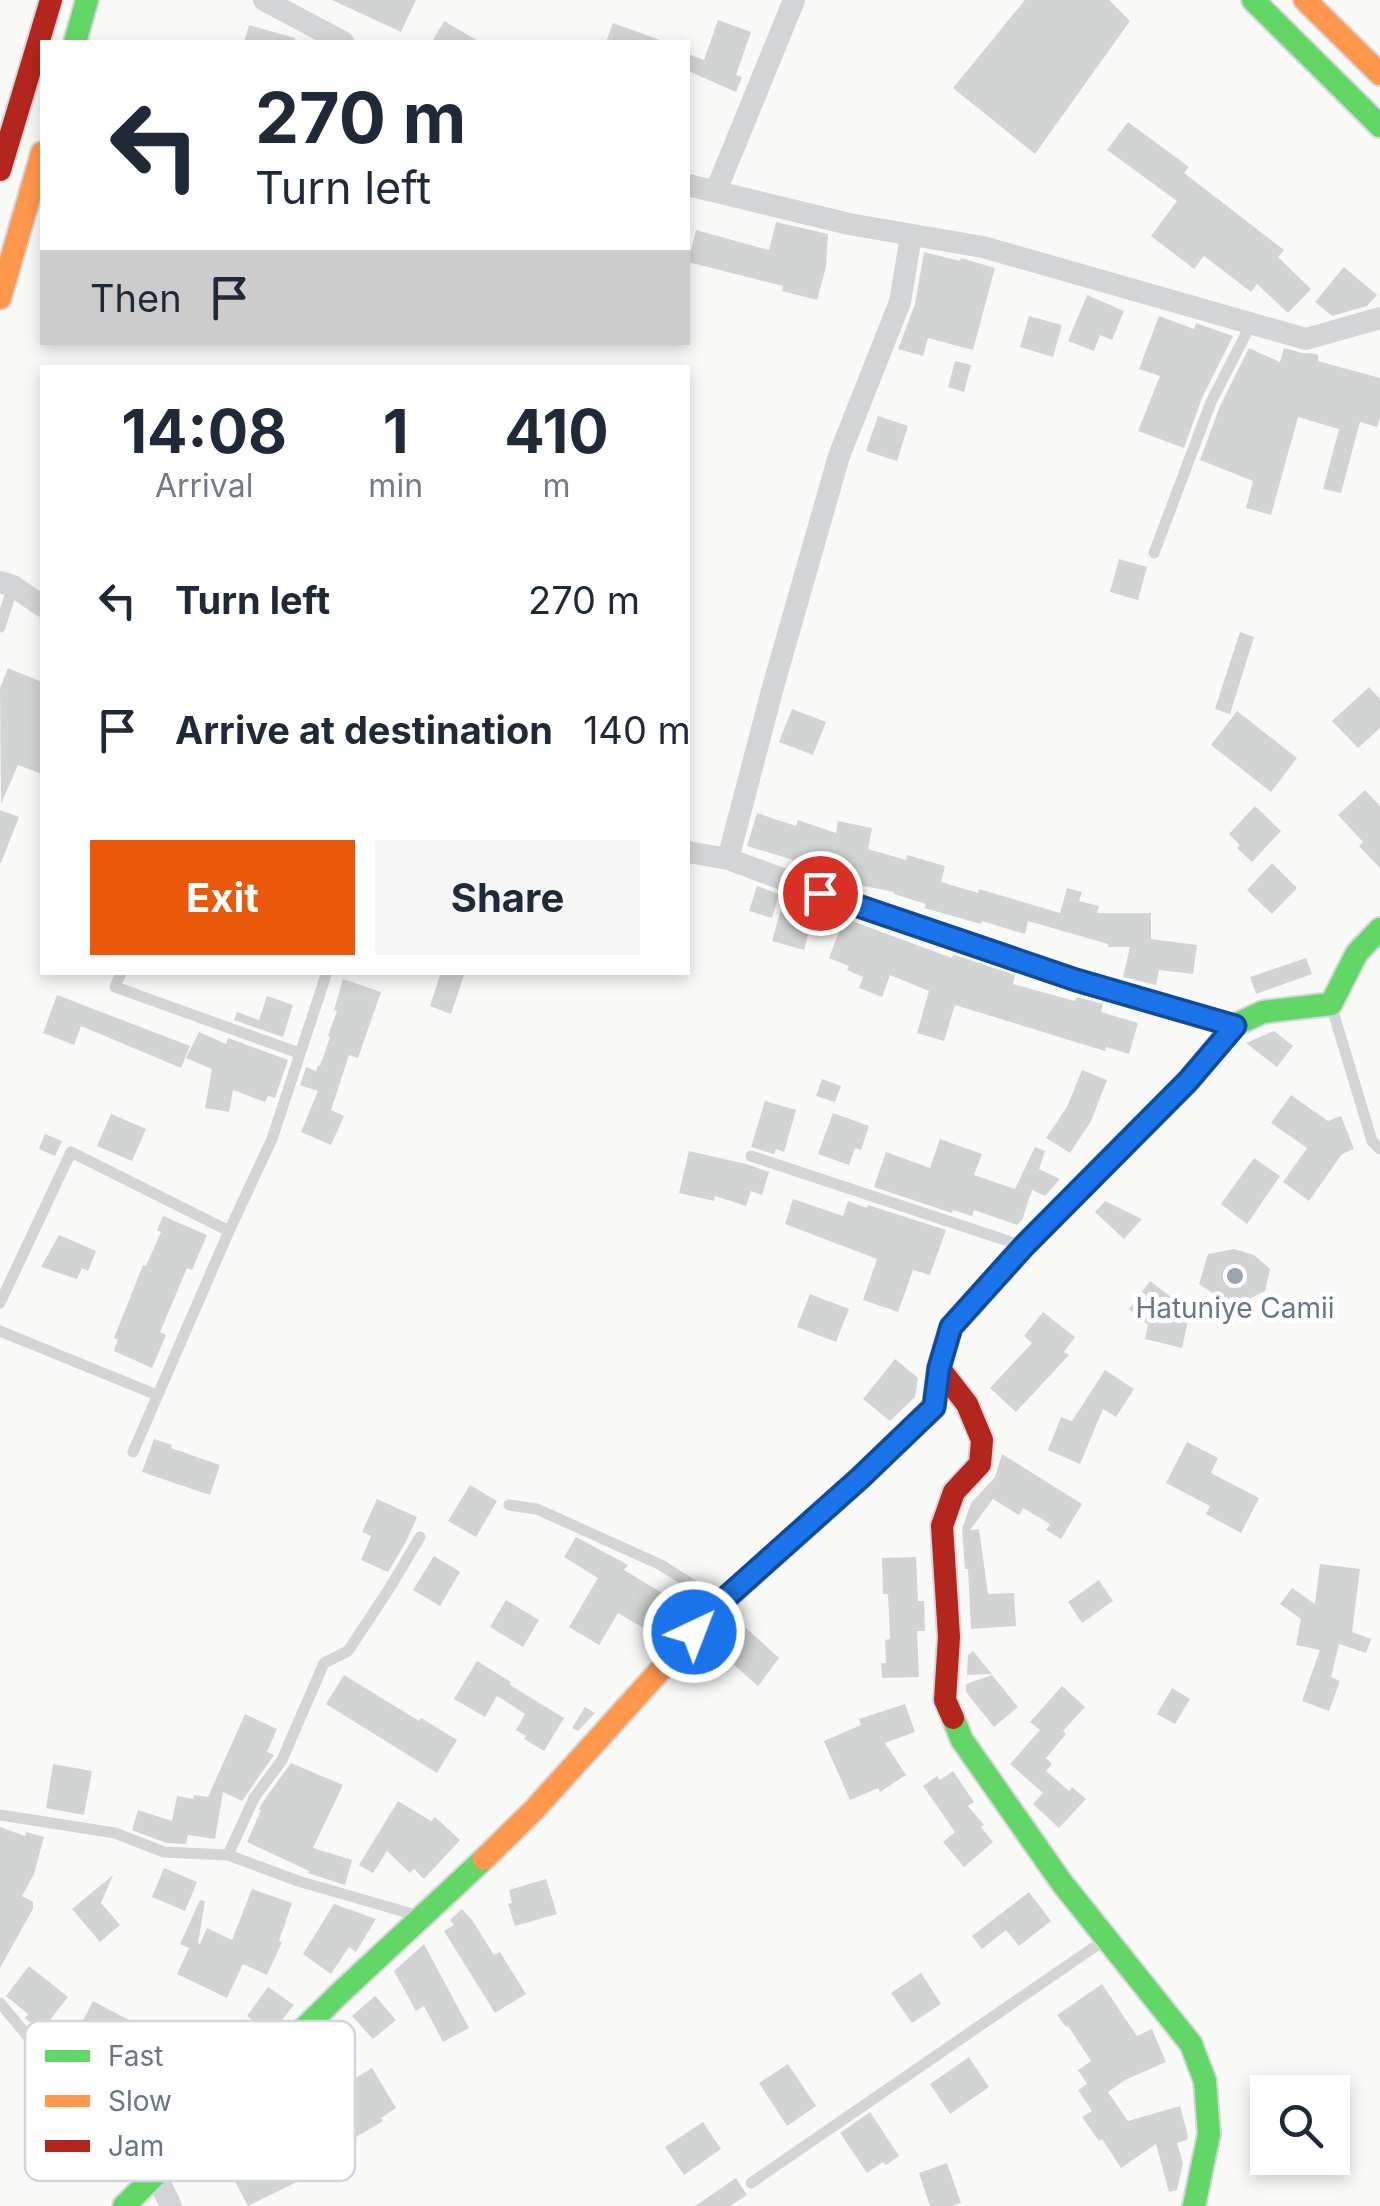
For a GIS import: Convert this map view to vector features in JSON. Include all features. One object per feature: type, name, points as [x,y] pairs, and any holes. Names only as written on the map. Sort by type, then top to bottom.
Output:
[{"type":"main road","points":[[0,170],[50,0]]},
{"type":"main road","points":[[76,40],[87,0]]},
{"type":"main road","points":[[1253,0],[1380,126]]},
{"type":"main road","points":[[1305,0],[1380,74]]},
{"type":"main road","points":[[0,298],[40,159]]},
{"type":"main road","points":[[311,2021],[534,1810],[720,1603],[934,1407],[939,1368],[951,1327],[1024,1246],[1188,1081],[1235,1026],[1263,1012],[1331,1004],[1357,953],[1380,928]]},
{"type":"main road","points":[[939,1368],[967,1404],[982,1440],[980,1464],[954,1492],[942,1526],[949,1637],[945,1700],[962,1740],[1062,1883],[1191,2044],[1205,2081],[1209,2134],[1194,2206]]},
{"type":"main road","points":[[124,2206],[147,2181]]},
{"type":"street","points":[[264,0],[339,40]]},
{"type":"street","points":[[716,191],[794,0]]},
{"type":"street","points":[[690,185],[848,224],[984,247],[1306,339],[1380,318]]},
{"type":"street","points":[[728,860],[839,456],[900,302],[911,236]]},
{"type":"street","points":[[6,584],[40,605]]},
{"type":"street","points":[[690,852],[728,860],[1076,980],[1235,1026]]},
{"type":"street","points":[[159,2181],[171,2206]]},
{"type":"lane","points":[[1154,553],[1211,402],[1251,324]]},
{"type":"lane","points":[[0,627],[6,584]]},
{"type":"lane","points":[[120,975],[115,987],[300,1053]]},
{"type":"lane","points":[[132,1452],[272,1139],[327,975]]},
{"type":"lane","points":[[1331,1004],[1372,1141],[1380,1149]]},
{"type":"lane","points":[[0,1303],[71,1152],[229,1230]]},
{"type":"lane","points":[[751,1156],[1024,1246]]},
{"type":"lane","points":[[0,1331],[158,1395]]},
{"type":"lane","points":[[509,1505],[537,1509],[661,1565],[720,1603]]},
{"type":"lane","points":[[228,1856],[254,1798],[282,1760],[324,1663],[348,1651],[420,1537]]},
{"type":"lane","points":[[0,1816],[115,1833],[164,1852],[228,1856],[425,1917]]},
{"type":"lane","points":[[751,2183],[1107,1939]]},
{"type":"lane","points":[[0,2004],[25,2034]]},
{"type":"building","points":[[332,0],[416,0],[401,32]]},
{"type":"building","points":[[1025,0],[1109,0],[1130,21],[1035,154],[953,88]]},
{"type":"building","points":[[718,20],[751,32],[736,75],[742,77],[736,92],[690,72],[690,55],[704,60]]},
{"type":"building","points":[[444,21],[477,40],[433,40]]},
{"type":"building","points":[[613,23],[660,40],[607,40]]},
{"type":"building","points":[[249,25],[295,38],[295,40],[245,40]]},
{"type":"building","points":[[1128,122],[1189,167],[1184,173],[1284,250],[1278,257],[1311,289],[1288,313],[1257,284],[1251,292],[1204,256],[1194,269],[1151,236],[1177,201],[1107,150]]},
{"type":"building","points":[[776,222],[828,234],[826,267],[817,300],[782,291],[783,286],[690,263],[696,230],[769,250]]},
{"type":"building","points":[[924,252],[995,268],[973,350],[928,338],[923,356],[898,349],[915,304]]},
{"type":"building","points":[[1344,267],[1377,295],[1367,306],[1332,316],[1315,302]]},
{"type":"building","points":[[1087,295],[1124,311],[1112,340],[1100,335],[1094,351],[1068,341]]},
{"type":"building","points":[[1029,316],[1062,325],[1053,357],[1020,347]]},
{"type":"building","points":[[1159,316],[1194,329],[1196,323],[1233,336],[1202,398],[1184,448],[1138,431],[1160,376],[1139,369]]},
{"type":"building","points":[[1249,348],[1280,362],[1284,348],[1311,353],[1318,355],[1318,361],[1380,378],[1377,427],[1360,422],[1341,493],[1323,489],[1339,429],[1298,417],[1271,515],[1246,508],[1253,481],[1200,460],[1220,406]]},
{"type":"building","points":[[955,361],[971,365],[964,392],[948,387]]},
{"type":"building","points":[[878,416],[908,426],[897,461],[866,451]]},
{"type":"building","points":[[1119,559],[1147,567],[1138,600],[1110,592]]},
{"type":"building","points":[[1240,632],[1254,637],[1230,714],[1215,709]]},
{"type":"building","points":[[8,668],[40,681],[40,773],[18,765],[1,804],[0,688]]},
{"type":"building","points":[[1369,687],[1380,699],[1380,728],[1358,748],[1332,721]]},
{"type":"building","points":[[792,709],[826,722],[813,755],[779,742]]},
{"type":"building","points":[[1237,711],[1297,758],[1271,792],[1211,745]]},
{"type":"building","points":[[1365,790],[1380,806],[1380,868],[1338,815]]},
{"type":"building","points":[[1255,806],[1281,831],[1252,862],[1229,834]]},
{"type":"building","points":[[0,810],[19,817],[1,863],[0,862]]},
{"type":"building","points":[[757,813],[796,826],[798,820],[836,833],[838,821],[872,828],[868,849],[945,866],[941,882],[978,893],[979,889],[1060,913],[1067,888],[1082,892],[1079,901],[1099,906],[1097,913],[1151,913],[1151,939],[1197,945],[1193,974],[1159,970],[1156,985],[1123,977],[1130,947],[1108,947],[1028,921],[1025,934],[924,908],[926,904],[894,892],[835,880],[836,873],[747,846]]},
{"type":"building","points":[[1272,863],[1297,888],[1272,914],[1247,890]]},
{"type":"building","points":[[757,886],[779,894],[772,918],[749,911]]},
{"type":"building","points":[[782,906],[814,914],[804,950],[772,941]]},
{"type":"building","points":[[844,918],[952,958],[953,955],[1015,975],[1013,984],[1075,1001],[1077,997],[1103,1004],[1101,1012],[1138,1023],[1129,1054],[1106,1047],[1105,1051],[955,1005],[944,1041],[917,1033],[929,991],[890,975],[882,997],[859,988],[863,977],[829,958]]},
{"type":"building","points":[[1306,958],[1312,974],[1256,994],[1250,977]]},
{"type":"building","points":[[440,975],[464,975],[451,1014],[430,1006]]},
{"type":"building","points":[[343,979],[381,992],[358,1058],[349,1055],[331,1110],[344,1116],[331,1145],[301,1132],[318,1091],[300,1085],[306,1067],[316,1071],[320,1066]]},
{"type":"building","points":[[57,995],[190,1046],[181,1068],[81,1026],[74,1045],[43,1033]]},
{"type":"building","points":[[267,996],[293,1005],[283,1037],[234,1020],[237,1012],[259,1020]]},
{"type":"building","points":[[1274,1031],[1293,1046],[1277,1067],[1246,1043]]},
{"type":"building","points":[[199,1032],[226,1044],[228,1038],[288,1060],[275,1098],[268,1096],[265,1102],[233,1090],[229,1112],[205,1108],[212,1069],[186,1058]]},
{"type":"building","points":[[1082,1070],[1107,1080],[1091,1121],[1070,1153],[1046,1138],[1067,1107]]},
{"type":"building","points":[[822,1079],[841,1086],[835,1102],[816,1096]]},
{"type":"building","points":[[1291,1095],[1328,1121],[1341,1116],[1354,1149],[1342,1154],[1309,1201],[1283,1182],[1307,1148],[1271,1123]]},
{"type":"building","points":[[765,1101],[796,1110],[784,1152],[776,1149],[774,1154],[751,1147]]},
{"type":"building","points":[[833,1113],[869,1126],[861,1150],[855,1148],[849,1165],[818,1154]]},
{"type":"building","points":[[111,1114],[146,1129],[132,1161],[97,1146]]},
{"type":"building","points":[[45,1134],[62,1141],[55,1156],[39,1149]]},
{"type":"building","points":[[940,1139],[982,1154],[974,1175],[1015,1189],[1035,1147],[1045,1151],[1039,1169],[1060,1179],[1045,1196],[1032,1190],[1017,1225],[974,1210],[972,1216],[953,1210],[952,1213],[874,1187],[886,1152],[930,1168]]},
{"type":"building","points":[[689,1151],[769,1172],[762,1195],[751,1191],[746,1206],[715,1196],[714,1201],[679,1193]]},
{"type":"building","points":[[1254,1158],[1280,1176],[1247,1224],[1221,1204]]},
{"type":"building","points":[[793,1199],[843,1216],[848,1201],[867,1208],[868,1205],[946,1230],[930,1275],[913,1270],[898,1312],[863,1300],[877,1259],[785,1224]]},
{"type":"building","points":[[1105,1201],[1142,1219],[1124,1239],[1095,1212]]},
{"type":"building","points":[[163,1216],[207,1235],[192,1270],[187,1268],[160,1332],[166,1335],[152,1368],[114,1351],[118,1339],[114,1338],[143,1265],[146,1266],[161,1232],[157,1230]]},
{"type":"building","points":[[59,1235],[96,1251],[88,1271],[82,1268],[77,1279],[41,1267]]},
{"type":"building","name":"Hatuniye Camii","points":[[1234,1249],[1254,1255],[1270,1269],[1265,1291],[1241,1303],[1220,1298],[1199,1284],[1208,1254]]},
{"type":"building","points":[[1150,1281],[1183,1306],[1174,1318],[1188,1321],[1182,1348],[1145,1339],[1148,1325],[1129,1309]]},
{"type":"building","points":[[810,1294],[849,1309],[836,1342],[797,1327]]},
{"type":"building","points":[[1043,1312],[1075,1337],[1064,1352],[1069,1355],[1016,1412],[990,1388],[1032,1343],[1024,1336]]},
{"type":"building","points":[[895,1359],[918,1378],[915,1397],[890,1421],[863,1399]]},
{"type":"building","points":[[1105,1370],[1134,1389],[1116,1417],[1103,1409],[1080,1464],[1048,1450],[1061,1417],[1072,1421]]},
{"type":"building","points":[[154,1439],[220,1465],[210,1495],[142,1472]]},
{"type":"building","points":[[1187,1442],[1218,1458],[1211,1473],[1259,1498],[1241,1533],[1206,1514],[1210,1506],[1166,1483]]},
{"type":"building","points":[[1002,1454],[1082,1504],[1061,1539],[1046,1530],[1050,1524],[1023,1508],[1019,1515],[993,1499],[970,1530],[979,1529],[988,1594],[1014,1593],[1016,1626],[971,1629],[962,1529],[971,1503],[995,1477]]},
{"type":"building","points":[[470,1485],[497,1501],[476,1537],[448,1521]]},
{"type":"building","points":[[377,1499],[417,1517],[388,1572],[361,1560],[371,1536],[362,1532]]},
{"type":"building","points":[[576,1537],[628,1565],[624,1570],[672,1599],[652,1633],[618,1613],[599,1645],[569,1627],[598,1578],[564,1557]]},
{"type":"building","points":[[434,1556],[460,1572],[440,1606],[413,1590]]},
{"type":"building","points":[[916,1557],[918,1601],[924,1601],[925,1631],[917,1631],[919,1677],[882,1678],[885,1640],[890,1639],[882,1558]]},
{"type":"building","points":[[1320,1564],[1360,1569],[1352,1632],[1371,1639],[1366,1653],[1339,1644],[1331,1677],[1340,1681],[1329,1711],[1302,1701],[1320,1650],[1296,1645],[1301,1619],[1280,1604],[1292,1588],[1315,1604]]},
{"type":"building","points":[[1099,1580],[1113,1601],[1082,1623],[1068,1602]]},
{"type":"building","points":[[506,1600],[539,1620],[523,1647],[490,1627]]},
{"type":"building","points":[[746,1628],[779,1658],[758,1686],[725,1657]]},
{"type":"building","points":[[973,1651],[992,1674],[967,1675],[968,1655]]},
{"type":"building","points":[[477,1661],[564,1718],[544,1751],[516,1730],[525,1714],[497,1696],[485,1717],[454,1699]]},
{"type":"building","points":[[344,1675],[457,1740],[437,1773],[326,1704]]},
{"type":"building","points":[[992,1675],[1018,1707],[994,1727],[966,1692],[966,1684]]},
{"type":"building","points":[[1062,1686],[1085,1707],[1046,1758],[1052,1764],[1046,1771],[1069,1791],[1072,1787],[1086,1799],[1059,1828],[1033,1804],[1043,1793],[1010,1764],[1040,1730],[1030,1722]]},
{"type":"building","points":[[1172,1688],[1190,1699],[1175,1724],[1157,1714]]},
{"type":"building","points":[[905,1704],[915,1732],[885,1743],[906,1775],[880,1792],[878,1788],[850,1800],[824,1741],[861,1725],[859,1719]]},
{"type":"building","points":[[585,1707],[595,1713],[578,1731],[572,1728]]},
{"type":"building","points":[[245,1714],[277,1729],[267,1752],[274,1755],[242,1801],[223,1792],[215,1839],[188,1835],[186,1844],[166,1843],[132,1830],[138,1810],[172,1821],[177,1796],[208,1797]]},
{"type":"building","points":[[291,1763],[343,1785],[313,1848],[352,1860],[345,1885],[308,1873],[247,1842],[262,1803]]},
{"type":"building","points":[[53,1764],[92,1771],[84,1815],[46,1808]]},
{"type":"building","points":[[953,1771],[974,1802],[968,1806],[993,1842],[964,1867],[943,1842],[955,1832],[923,1786]]},
{"type":"building","points":[[398,1801],[431,1821],[435,1817],[460,1840],[424,1879],[414,1869],[410,1873],[387,1851],[373,1873],[359,1865]]},
{"type":"building","points":[[0,1827],[25,1836],[26,1832],[44,1837],[34,1874],[22,1896],[33,1902],[33,1909],[0,1968]]},
{"type":"building","points":[[164,1868],[197,1882],[185,1911],[152,1897]]},
{"type":"building","points":[[113,1875],[101,1903],[120,1925],[100,1942],[72,1909]]},
{"type":"building","points":[[546,1879],[557,1914],[515,1926],[508,1904],[512,1903],[509,1890]]},
{"type":"building","points":[[252,1889],[292,1903],[279,1941],[282,1942],[267,1975],[243,1964],[227,1998],[177,1974],[189,1948],[180,1944],[200,1900],[205,1901],[198,1943],[207,1928],[232,1940]]},
{"type":"building","points":[[1029,1892],[1051,1921],[1019,1946],[1006,1930],[982,1949],[972,1936]]},
{"type":"building","points":[[334,1904],[376,1919],[356,1952],[349,1947],[331,1974],[303,1954]]},
{"type":"building","points":[[462,1909],[494,1955],[500,1952],[526,1994],[495,2013],[444,1931],[454,1925],[450,1920]]},
{"type":"building","points":[[424,1944],[469,2028],[443,2042],[424,2006],[416,2011],[394,1971]]},
{"type":"building","points":[[29,1966],[68,1997],[49,2021],[29,2021],[25,2018],[28,2014],[6,1996]]},
{"type":"building","points":[[921,1973],[941,2004],[912,2023],[891,1993]]},
{"type":"building","points":[[1102,1984],[1137,2036],[1152,2029],[1166,2062],[1108,2092],[1128,2121],[1180,2106],[1188,2136],[1177,2143],[1183,2163],[1177,2190],[1169,2192],[1156,2144],[1121,2168],[1082,2117],[1092,2111],[1078,2090],[1087,2084],[1078,2070],[1091,2061],[1057,2015]]},
{"type":"building","points":[[268,1987],[294,2005],[281,2021],[254,2021],[247,2016]]},
{"type":"building","points":[[375,1996],[396,2020],[373,2039],[352,2016]]},
{"type":"building","points":[[93,2001],[131,2021],[83,2021]]},
{"type":"building","points":[[969,2057],[989,2087],[950,2114],[930,2084]]},
{"type":"building","points":[[788,2064],[816,2106],[787,2126],[759,2083]]},
{"type":"building","points":[[372,2068],[396,2108],[355,2138],[355,2078]]},
{"type":"building","points":[[870,2112],[899,2156],[867,2173],[840,2133]]},
{"type":"building","points":[[703,2122],[721,2149],[684,2175],[665,2147]]},
{"type":"building","points":[[947,2163],[961,2203],[930,2206],[919,2173]]},
{"type":"building","points":[[736,2178],[747,2195],[730,2206],[695,2206]]},
{"type":"building","points":[[235,2181],[299,2181],[248,2206]]},
{"type":"traffic: fast","points":[[76,40],[87,0]]},
{"type":"traffic: fast","points":[[1253,0],[1380,126]]},
{"type":"traffic: fast","points":[[971,1305],[1188,1081],[1235,1025],[1263,1012],[1331,1004],[1357,953],[1380,929]]},
{"type":"traffic: fast","points":[[953,1718],[962,1740],[1062,1883],[1191,2044],[1205,2081],[1209,2134],[1194,2206]]},
{"type":"traffic: fast","points":[[312,2021],[484,1859]]},
{"type":"traffic: fast","points":[[124,2206],[149,2181]]},
{"type":"traffic: slow","points":[[1305,0],[1380,74]]},
{"type":"traffic: slow","points":[[0,298],[40,160]]},
{"type":"traffic: slow","points":[[484,1859],[534,1810],[721,1603],[934,1407],[939,1368],[951,1327],[971,1305]]},
{"type":"traffic: jam","points":[[0,170],[51,0]]},
{"type":"traffic: jam","points":[[939,1368],[967,1404],[982,1440],[980,1464],[954,1492],[942,1526],[949,1637],[945,1700],[953,1718]]},
{"type":"place","name":"Hatuniye Camii","points":[[1235,1276]]},
{"type":"route","points":[[694,1632],[720,1603],[934,1407],[939,1368],[951,1327],[1024,1246],[1188,1081],[1235,1026],[1076,980],[820,893]]}]
